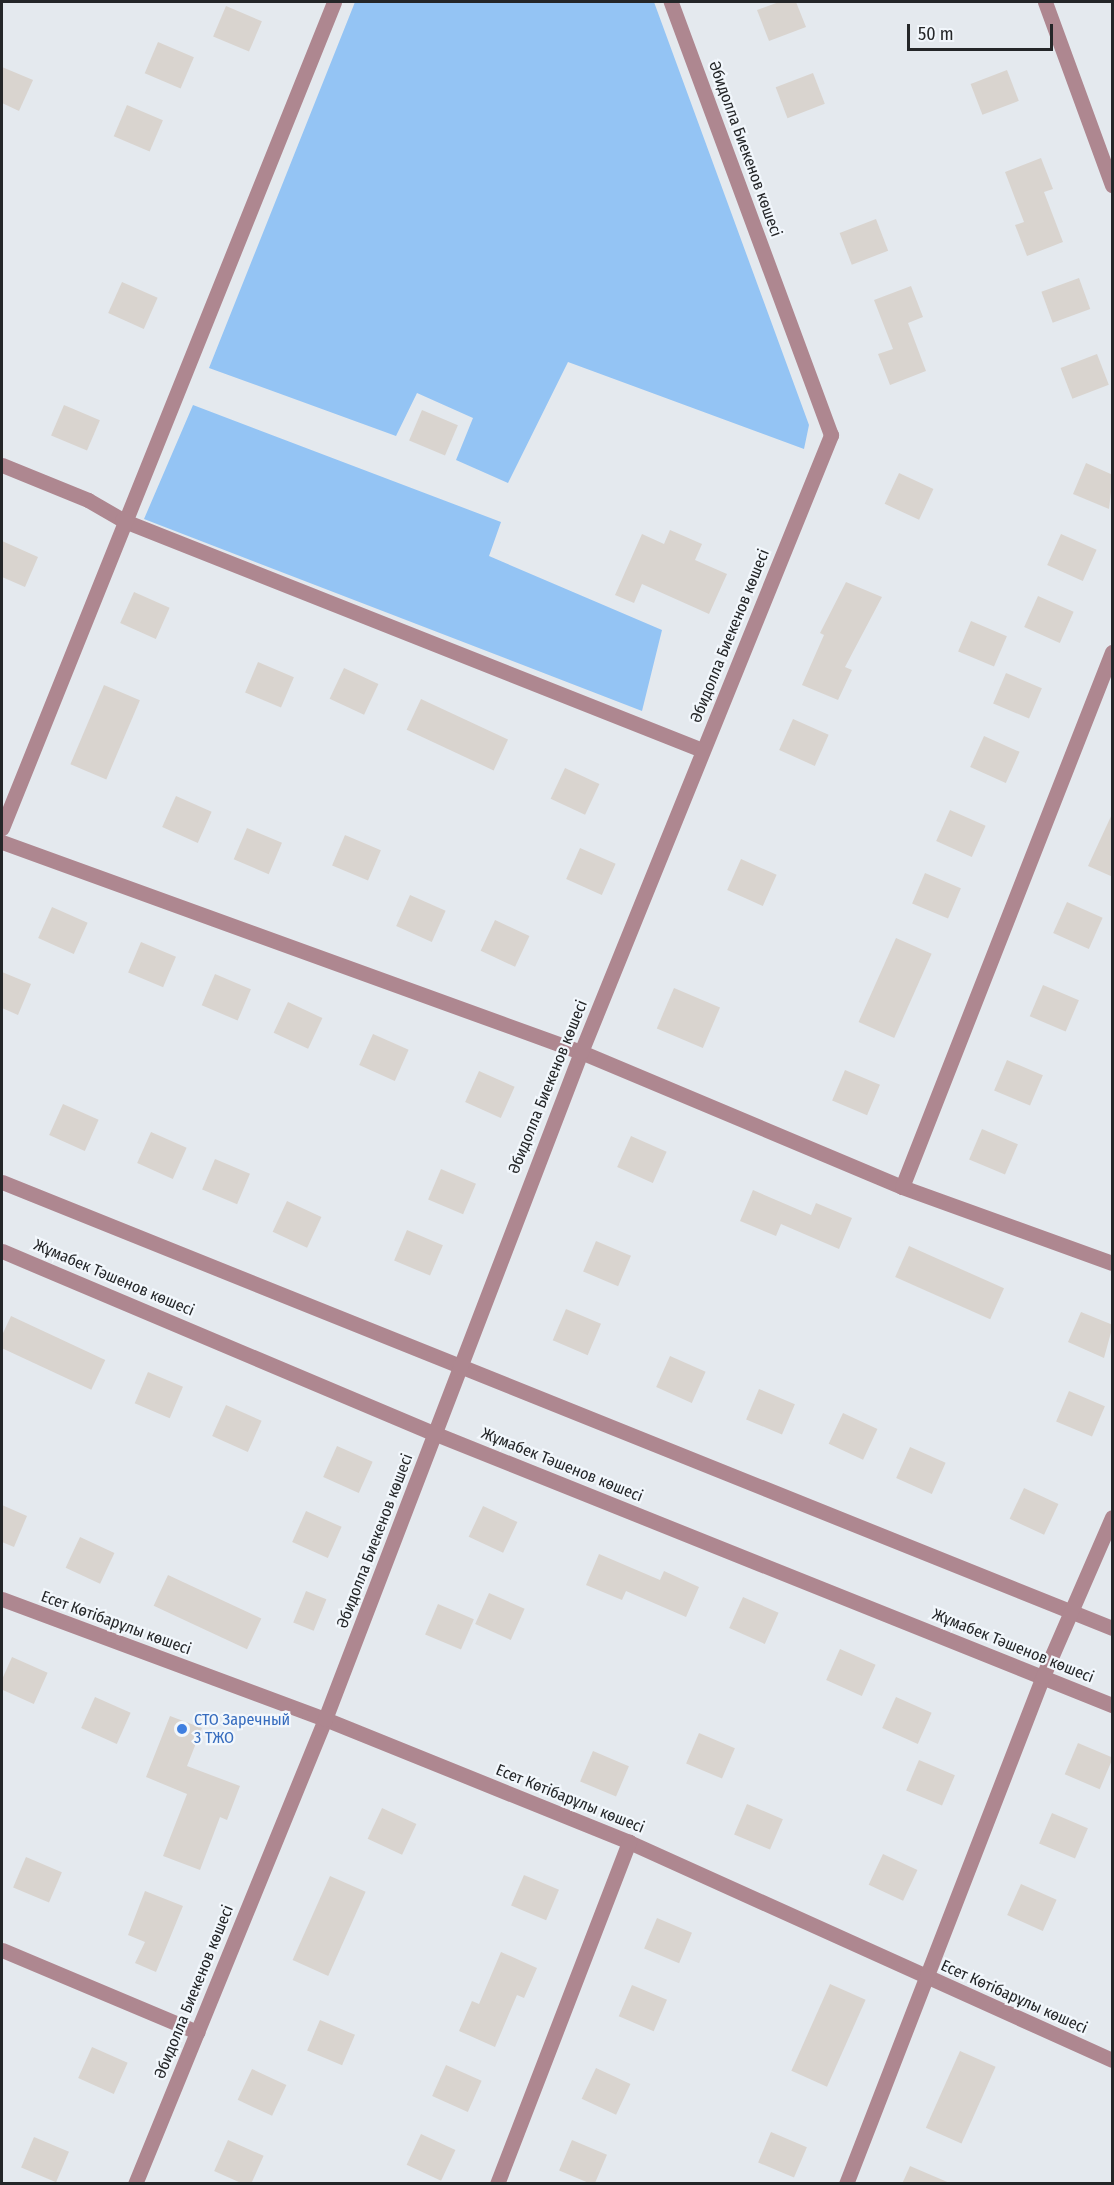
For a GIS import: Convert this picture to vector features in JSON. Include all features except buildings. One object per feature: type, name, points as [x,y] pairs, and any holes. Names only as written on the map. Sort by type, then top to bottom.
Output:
[{"type":"street","points":[[2,828],[122,520],[334,2]]},
{"type":"street","name":"Әбидолла Биекенов көшесі","points":[[135,2184],[325,1719],[462,1368],[489,1285],[702,750],[831,435],[671,2]]},
{"type":"street","points":[[1045,2],[1113,185]]},
{"type":"street","points":[[2,465],[88,500],[122,520],[702,750]]},
{"type":"street","points":[[902,1187],[1113,652]]},
{"type":"street","points":[[2,842],[581,1052],[902,1187],[1113,1263]]},
{"type":"street","points":[[2,1182],[1113,1628]]},
{"type":"street","name":"Жұмабек Тәшенов көшесі","points":[[2,1251],[436,1434],[1113,1705]]},
{"type":"street","points":[[846,2184],[1043,1677],[1113,1517]]},
{"type":"street","name":"Есет Көтібарұлы көшесі","points":[[2,1599],[325,1719],[629,1842],[926,1978],[1113,2060]]},
{"type":"street","points":[[497,2184],[629,1842]]},
{"type":"street","points":[[2,1950],[197,2032]]},
{"type":"shaded area","points":[[355,2],[654,2],[809,425],[804,449],[568,362],[508,483],[456,460],[473,418],[417,393],[396,436],[209,368]]},
{"type":"shaded area","points":[[193,405],[501,522],[489,556],[662,630],[642,711],[144,519]]},
{"type":"place","name":"СТО Заречный 3 ТЖО","points":[[182,1729]]}]
